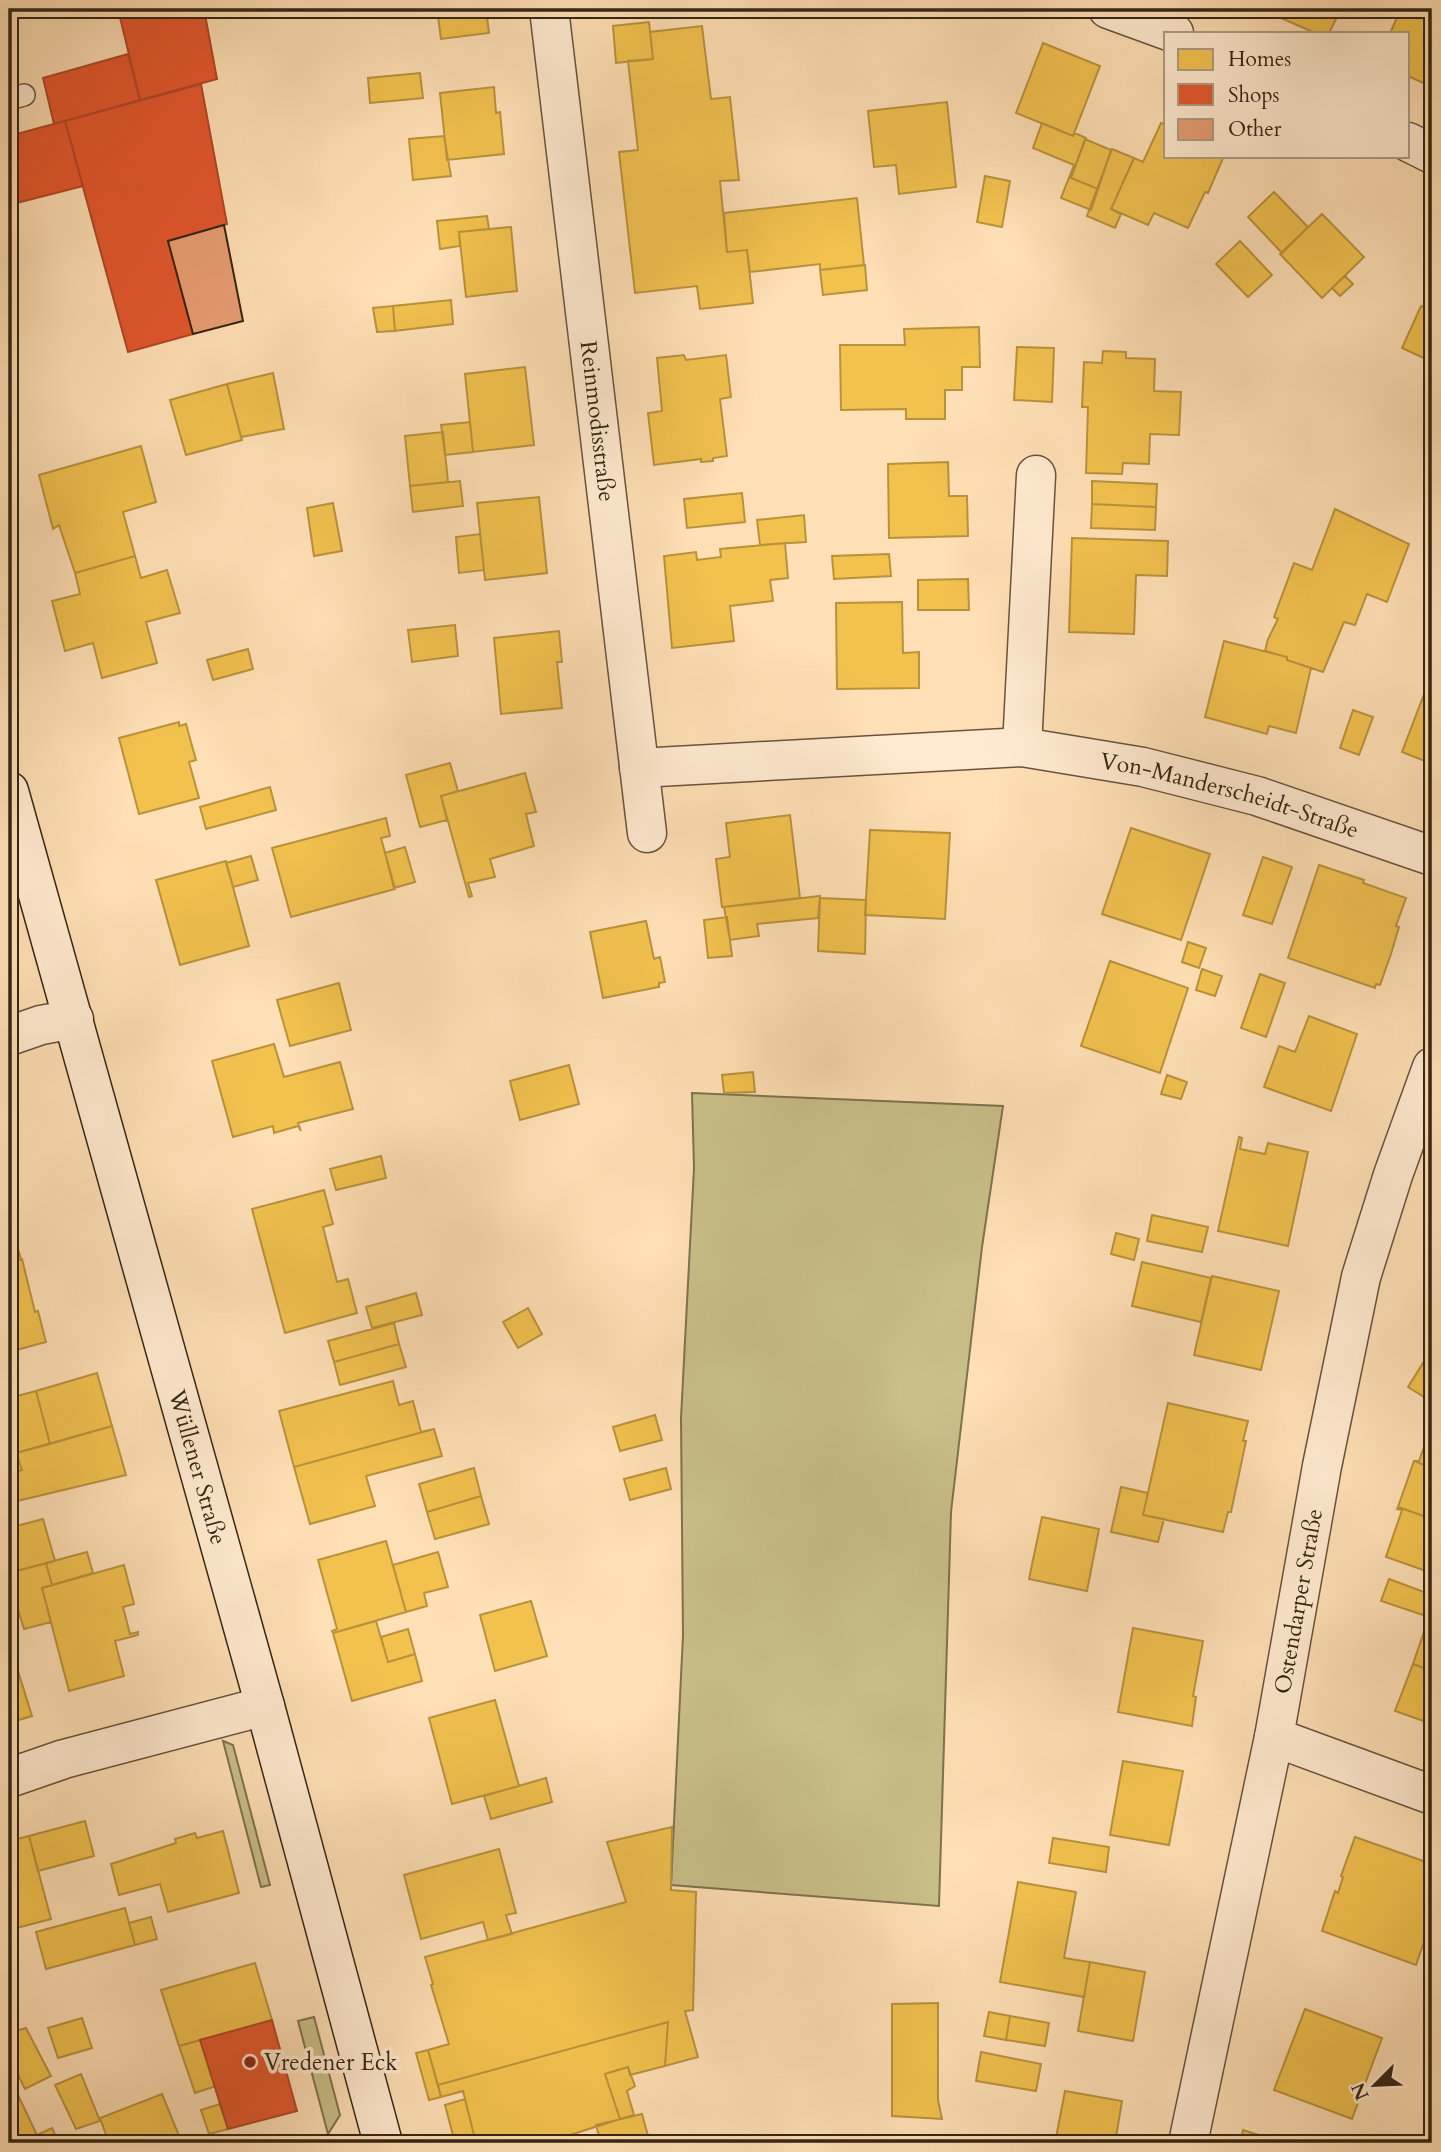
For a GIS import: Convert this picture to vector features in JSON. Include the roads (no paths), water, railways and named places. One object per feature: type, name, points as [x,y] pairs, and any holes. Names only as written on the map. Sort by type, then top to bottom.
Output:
[{"type":"street","name":"Reinmodisstraße","points":[[549,9],[647,833]]},
{"type":"street","points":[[1108,9],[1171,32]]},
{"type":"street","points":[[1410,143],[1432,154]]},
{"type":"street","points":[[1022,747],[1037,475]]},
{"type":"street","name":"Von-Manderscheidt-Straße","points":[[639,768],[1022,747],[1143,767],[1257,796],[1432,856]]},
{"type":"street","name":"Wüllener Straße","points":[[9,791],[265,1706],[379,2142]]},
{"type":"street","points":[[9,1036],[41,1025],[74,1019]]},
{"type":"street","name":"Ostendarper Straße","points":[[1188,2143],[1274,1737],[1322,1466],[1362,1278],[1393,1175],[1432,1067]]},
{"type":"street","points":[[9,1778],[64,1759],[265,1706]]},
{"type":"street","points":[[1274,1737],[1432,1795]]},
{"type":"place","name":"Vredener Eck","points":[[250,2062]]}]
